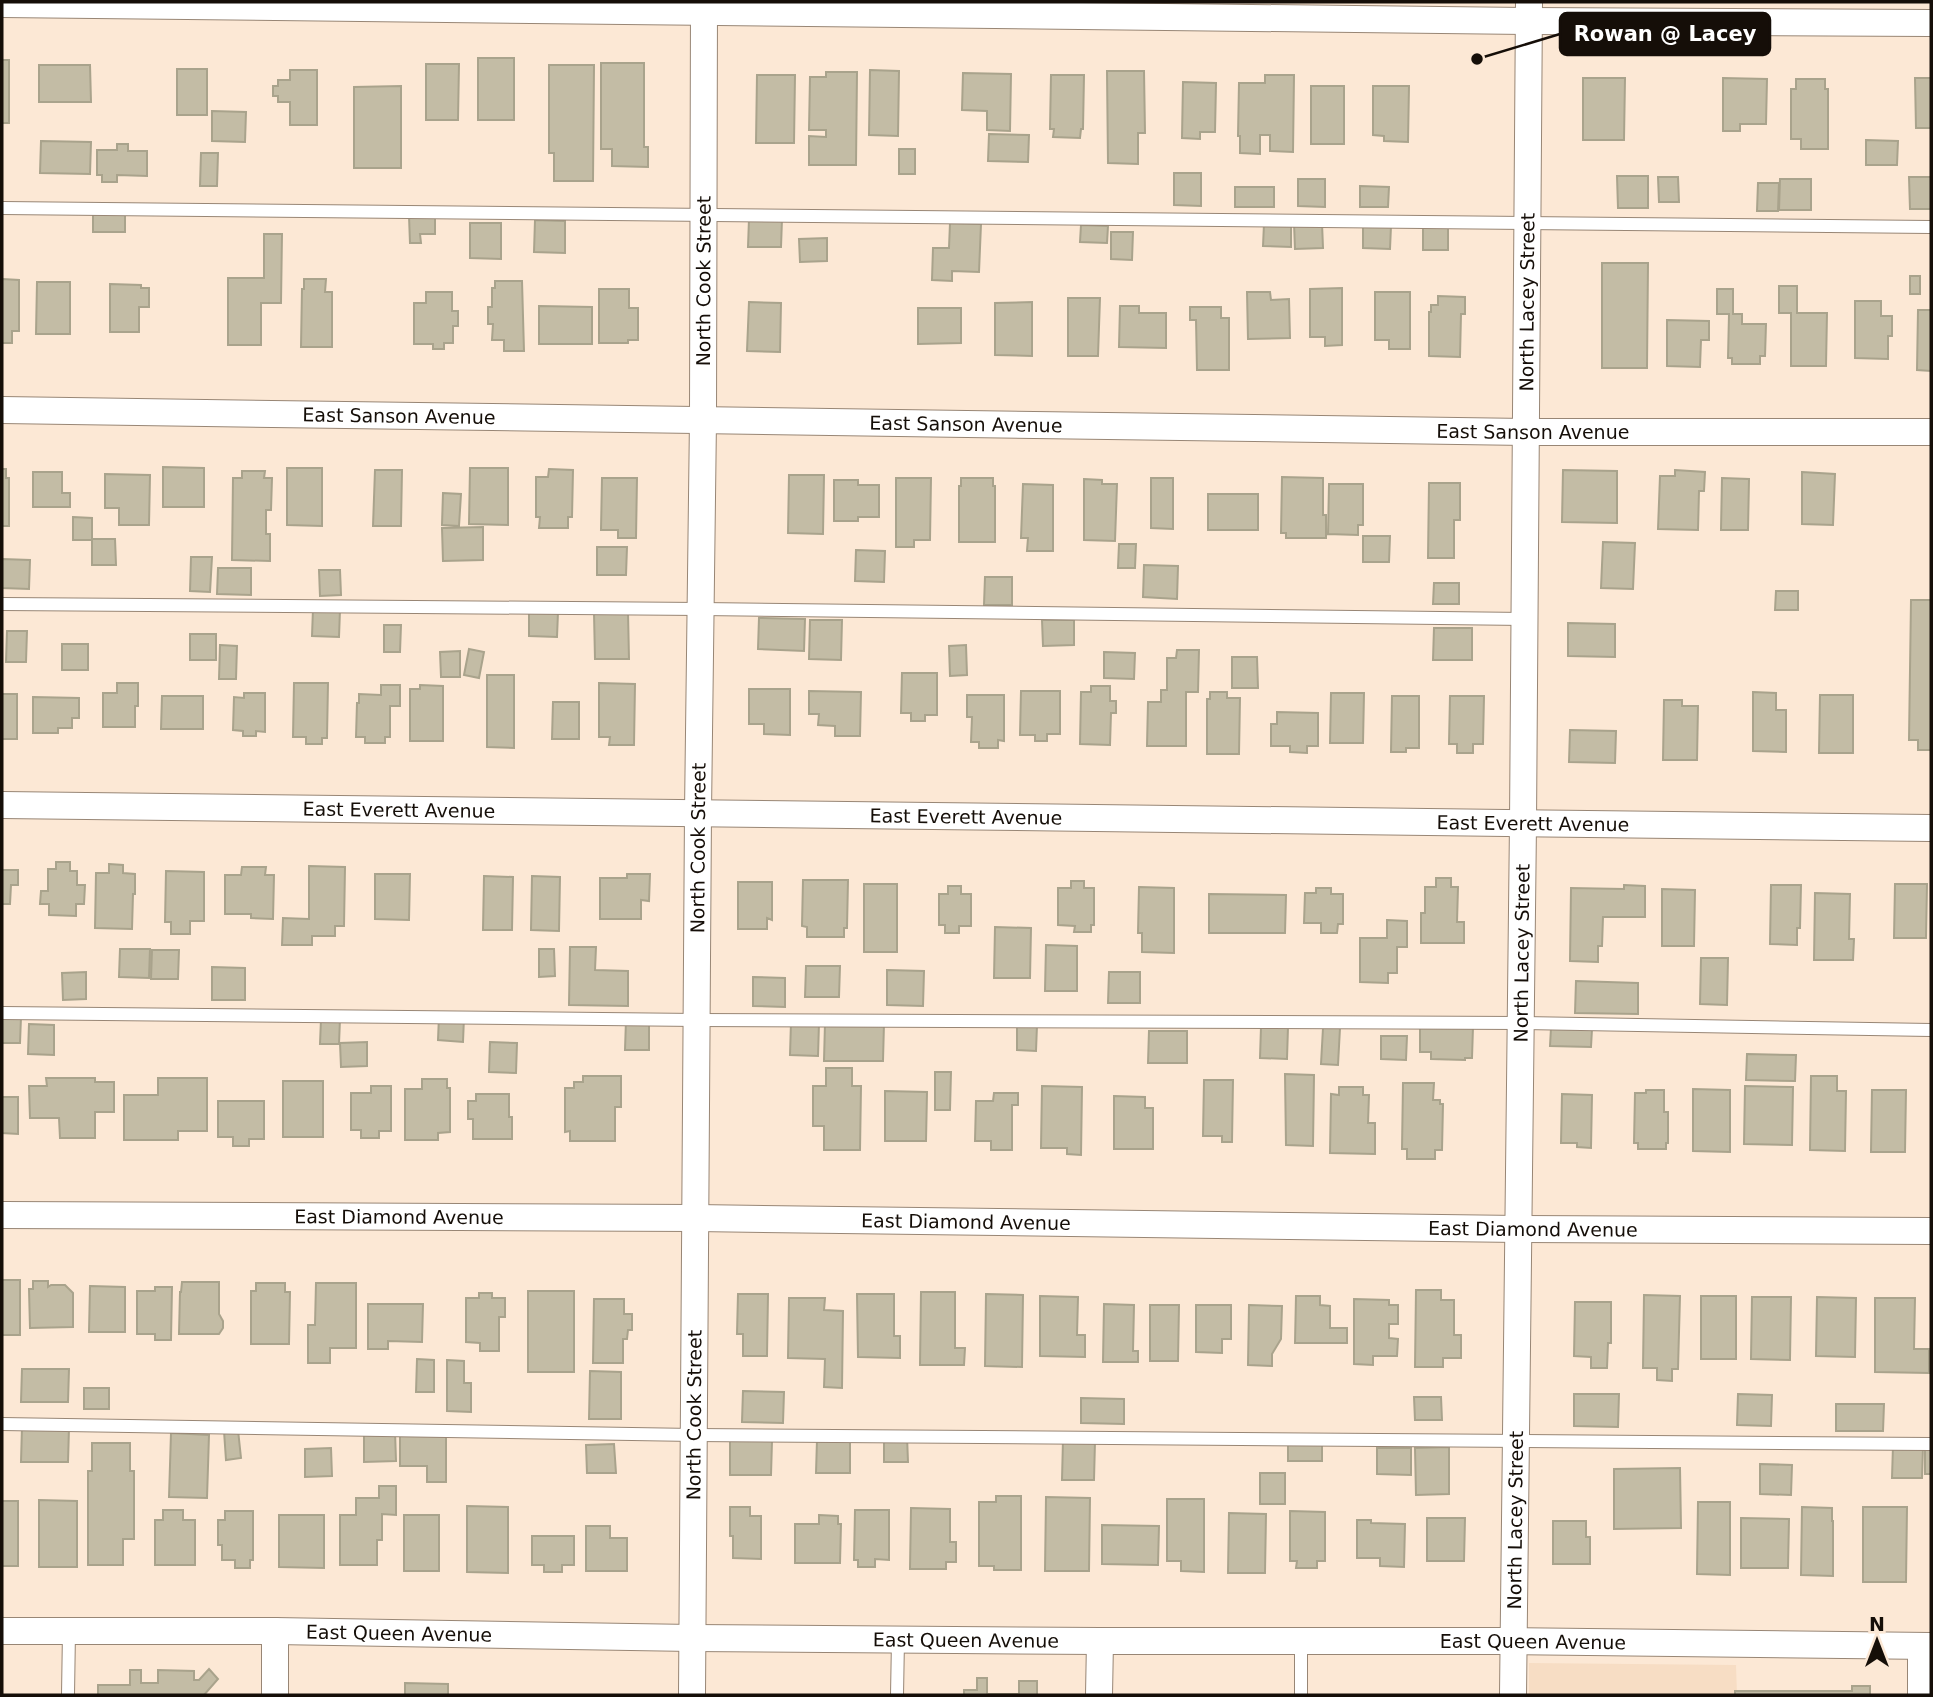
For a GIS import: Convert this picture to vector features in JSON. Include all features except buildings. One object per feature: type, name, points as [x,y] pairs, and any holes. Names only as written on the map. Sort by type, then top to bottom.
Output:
[{"type":"street","points":[[2,4],[1529,11],[1931,23]]},
{"type":"street","name":"North Cook Street","points":[[692,1695],[704,6]]},
{"type":"street","name":"North Lacey Street","points":[[1513,1695],[1529,11]]},
{"type":"street","name":"East Sanson Avenue","points":[[2,410],[1526,432],[1931,432]]},
{"type":"street","name":"East Everett Avenue","points":[[2,806],[1931,828]]},
{"type":"street","name":"East Diamond Avenue","points":[[2,1215],[696,1218],[1518,1230],[1931,1231]]},
{"type":"street","name":"East Queen Avenue","points":[[2,1631],[275,1631],[898,1640],[1513,1641],[1926,1646]]},
{"type":"street","points":[[275,1631],[275,1695]]},
{"type":"street","points":[[1099,1695],[1100,1641]]},
{"type":"street","points":[[1921,1695],[1926,1646]]},
{"type":"lane","points":[[2,208],[1931,227]]},
{"type":"lane","points":[[2,604],[1525,619]]},
{"type":"lane","points":[[2,1013],[697,1020],[1521,1023],[1931,1030]]},
{"type":"lane","points":[[2,1424],[694,1435],[1931,1444]]},
{"type":"lane","points":[[68,1695],[69,1631]]},
{"type":"lane","points":[[897,1695],[898,1640]]},
{"type":"lane","points":[[1301,1641],[1301,1695]]},
{"type":"shaded area","points":[[1529,1663],[1736,1665],[1737,1695],[1529,1695]]},
{"type":"place","name":"Rowan @ Lacey","points":[[1477,59]]}]
